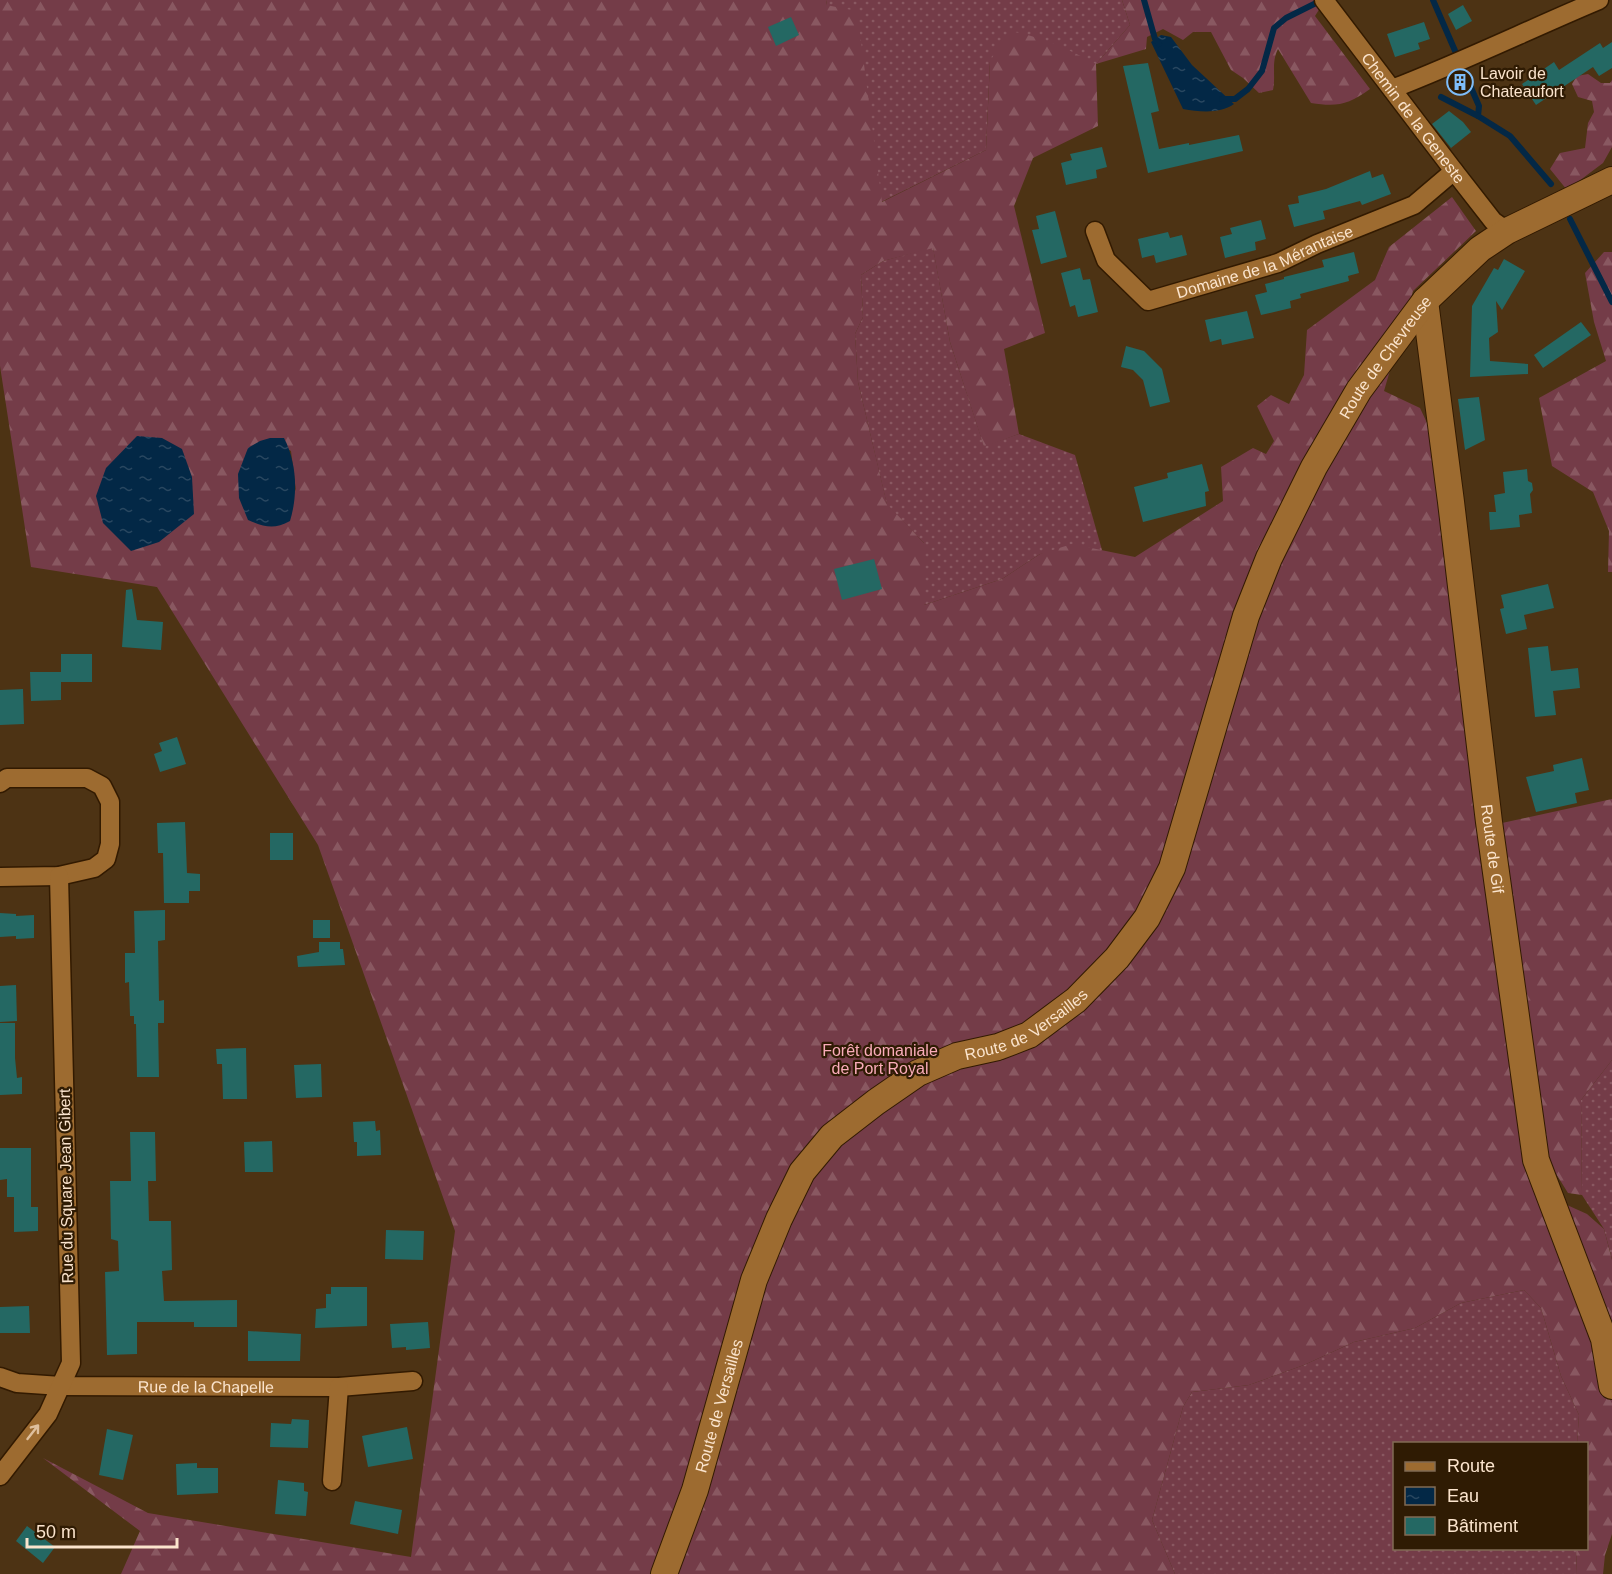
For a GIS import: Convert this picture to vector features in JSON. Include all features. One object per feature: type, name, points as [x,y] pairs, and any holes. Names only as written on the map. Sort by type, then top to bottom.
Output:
[{"type":"main road","name":"Route de Chevreuse","points":[[1246,616],[1283,528],[1314,467],[1359,390],[1425,301],[1480,249],[1507,231],[1612,180]]},
{"type":"main road","name":"Route de Gif","points":[[1425,301],[1489,822],[1536,1160],[1604,1339],[1612,1386]]},
{"type":"main road","name":"Route de Versailles","points":[[664,1574],[695,1490],[754,1280],[802,1172],[832,1136],[918,1073],[957,1056],[998,1047],[1029,1035],[1076,1000],[1117,958],[1148,918],[1172,868],[1246,616]]},
{"type":"street","points":[[1392,89],[1456,64],[1519,33],[1599,0]]},
{"type":"street","name":"Chemin de la Geneste","points":[[1329,6],[1493,221],[1507,231]]},
{"type":"street","name":"Domaine de la Mérantaise","points":[[1095,231],[1106,260],[1148,301],[1278,263],[1317,244],[1414,205],[1454,171]]},
{"type":"street","points":[[0,783],[7,778],[87,778],[102,786],[110,802],[111,844],[106,859],[94,868],[59,876],[0,877]]},
{"type":"street","name":"Rue du Square Jean Gibert","points":[[0,1476],[48,1414],[70,1363],[59,876]]},
{"type":"street","name":"Rue de la Chapelle","points":[[0,1377],[17,1383],[61,1386],[339,1387],[413,1381]]},
{"type":"street","points":[[332,1481],[339,1387]]},
{"type":"green space","name":"Forêt domaniale de Port Royal","points":[[0,0],[827,0],[826,5],[857,11],[882,202],[986,150],[990,61],[1009,31],[1054,44],[1096,64],[1098,126],[1033,158],[1014,206],[1045,333],[1004,349],[1019,434],[984,447],[950,342],[933,248],[883,261],[861,275],[863,317],[855,334],[858,382],[887,504],[924,543],[924,605],[1002,579],[1040,554],[1072,544],[1135,557],[1223,501],[1221,467],[1253,448],[1266,454],[1274,441],[1257,406],[1271,395],[1289,404],[1304,375],[1307,330],[1375,280],[1389,247],[1452,197],[1476,231],[1413,291],[1384,391],[1420,408],[1436,442],[1532,1183],[1567,1205],[1587,1214],[1604,1229],[1612,1260],[1612,1534],[1605,1555],[1603,1574],[1577,1574],[1576,1550],[1588,1550],[1588,1442],[1577,1442],[1579,1415],[1561,1376],[1541,1308],[1524,1290],[1461,1303],[1415,1328],[1354,1342],[1304,1365],[1249,1385],[1192,1392],[1183,1407],[1152,1520],[1175,1574],[121,1574],[140,1531],[43,1458],[148,1513],[411,1557],[455,1231],[318,845],[157,587],[31,567],[0,366]],"holes":[[[270,438],[291,451],[296,491]]]},
{"type":"green space","points":[[827,0],[1122,0],[1130,25],[1096,64],[990,61],[986,150],[881,202],[871,125],[826,5]]},
{"type":"green space","points":[[1122,0],[1315,0],[1320,8],[1315,16],[1370,89],[1342,104],[1311,103],[1278,49],[1273,90],[1259,93],[1231,70],[1211,32],[1193,32],[1183,40],[1163,29],[1147,37],[1146,49],[1096,64],[1130,25]]},
{"type":"green space","points":[[1588,74],[1601,83],[1610,83],[1612,80],[1612,147],[1603,163],[1567,190],[1550,169],[1560,153],[1585,148],[1588,123],[1594,112],[1592,101],[1578,97],[1572,84],[1577,76]]},
{"type":"green space","points":[[933,247],[950,342],[984,446],[1019,434],[1075,455],[1102,550],[1040,554],[1002,579],[924,605],[924,543],[887,505],[858,382],[855,334],[863,317],[861,275],[883,261]]},
{"type":"green space","points":[[1604,252],[1612,252],[1612,572],[1608,572],[1609,531],[1593,492],[1552,466],[1539,398],[1606,361],[1594,322],[1585,273]]},
{"type":"green space","points":[[1612,799],[1612,1060],[1581,1100],[1582,1195],[1568,1193],[1545,1156],[1502,823]]},
{"type":"green space","points":[[1612,1060],[1612,1259],[1604,1229],[1582,1195],[1581,1100]]},
{"type":"green space","points":[[1524,1290],[1541,1308],[1561,1376],[1579,1415],[1577,1442],[1393,1442],[1393,1550],[1576,1550],[1577,1574],[1175,1574],[1152,1520],[1183,1407],[1192,1392],[1249,1385],[1304,1365],[1354,1342],[1415,1328],[1461,1303]]},
{"type":"water","points":[[1161,35],[1171,37],[1192,65],[1234,104],[1216,111],[1183,109],[1151,42]]},
{"type":"water","points":[[137,436],[162,438],[182,449],[192,477],[194,514],[159,542],[131,551],[103,523],[96,496],[106,468]]},
{"type":"water","points":[[270,438],[284,438],[292,458],[295,490],[290,521],[274,526],[264,526],[248,520],[239,498],[238,474],[248,448]]},
{"type":"building","points":[[1463,5],[1472,21],[1456,30],[1448,14]]},
{"type":"building","points":[[791,17],[799,35],[776,46],[768,27]]},
{"type":"building","points":[[1424,22],[1430,39],[1418,43],[1420,49],[1395,57],[1387,34]]},
{"type":"building","points":[[1612,42],[1612,68],[1599,76],[1593,67],[1536,105],[1522,84],[1554,62],[1559,70],[1600,43],[1603,48]]},
{"type":"building","points":[[1148,63],[1159,111],[1151,113],[1159,149],[1239,135],[1243,151],[1148,173],[1123,66]]},
{"type":"building","points":[[1449,111],[1471,132],[1451,148],[1432,124]]},
{"type":"building","points":[[1102,147],[1107,167],[1096,170],[1097,178],[1066,185],[1061,163],[1072,160],[1070,154]]},
{"type":"building","points":[[1370,171],[1372,178],[1383,174],[1391,194],[1362,205],[1360,201],[1323,211],[1325,219],[1294,227],[1288,205],[1299,203],[1298,196],[1326,189]]},
{"type":"building","points":[[1055,211],[1067,257],[1041,264],[1032,230],[1039,229],[1036,216]]},
{"type":"building","points":[[1261,220],[1266,239],[1255,242],[1256,250],[1225,258],[1220,237],[1232,234],[1230,228]]},
{"type":"building","points":[[1168,232],[1170,238],[1182,235],[1187,255],[1156,263],[1154,255],[1142,258],[1138,239]]},
{"type":"building","points":[[1354,252],[1359,273],[1348,276],[1349,281],[1300,294],[1301,298],[1290,301],[1291,308],[1261,315],[1255,295],[1267,292],[1265,284],[1324,267],[1322,260]]},
{"type":"building","points":[[1504,259],[1525,271],[1502,310],[1496,301],[1498,332],[1489,338],[1490,361],[1528,364],[1528,374],[1470,377],[1472,306],[1494,268],[1498,270]]},
{"type":"building","points":[[1080,268],[1083,280],[1090,279],[1098,312],[1078,317],[1075,305],[1070,307],[1061,273]]},
{"type":"building","points":[[1247,311],[1254,338],[1222,345],[1221,339],[1210,342],[1205,320]]},
{"type":"building","points":[[1581,322],[1591,335],[1543,368],[1534,355]]},
{"type":"building","points":[[1126,346],[1144,351],[1162,369],[1170,402],[1150,407],[1143,380],[1133,370],[1121,367]]},
{"type":"building","points":[[1479,397],[1485,440],[1465,450],[1458,399]]},
{"type":"building","points":[[1202,464],[1209,491],[1205,492],[1206,506],[1143,522],[1134,487],[1168,478],[1167,473]]},
{"type":"building","points":[[1527,469],[1528,481],[1532,483],[1533,490],[1530,494],[1532,513],[1519,515],[1520,527],[1490,530],[1489,512],[1496,512],[1494,495],[1505,493],[1503,472]]},
{"type":"building","points":[[874,559],[882,589],[842,600],[834,569]]},
{"type":"building","points":[[1548,584],[1554,608],[1524,615],[1527,629],[1506,634],[1500,609],[1504,608],[1501,595]]},
{"type":"building","points":[[132,589],[137,620],[163,622],[161,650],[122,647],[126,590]]},
{"type":"building","points":[[1548,646],[1551,671],[1578,668],[1580,688],[1553,691],[1556,715],[1535,717],[1528,648]]},
{"type":"building","points":[[61,654],[92,654],[92,682],[61,682],[61,700],[31,701],[30,672],[61,672]]},
{"type":"building","points":[[23,689],[24,724],[0,725],[0,690]]},
{"type":"building","points":[[177,737],[186,764],[160,772],[154,754],[162,751],[159,743]]},
{"type":"building","points":[[1582,758],[1589,790],[1575,793],[1577,803],[1536,812],[1526,777],[1554,771],[1553,765]]},
{"type":"building","points":[[185,822],[187,873],[200,874],[200,891],[189,891],[189,903],[164,903],[163,853],[158,853],[157,823]]},
{"type":"building","points":[[270,833],[293,833],[293,860],[270,860]]},
{"type":"building","points":[[165,910],[165,940],[158,941],[159,1001],[164,1000],[164,1023],[158,1023],[159,1077],[137,1077],[136,1024],[134,1024],[134,1016],[130,1016],[129,982],[125,983],[125,953],[135,953],[134,911]]},
{"type":"building","points":[[0,913],[16,914],[16,916],[34,915],[34,938],[0,937]]},
{"type":"building","points":[[313,920],[330,920],[330,938],[313,938]]},
{"type":"building","points":[[319,942],[340,942],[345,965],[298,967],[297,956],[319,952]]},
{"type":"building","points":[[16,985],[17,1021],[0,1022],[0,986]]},
{"type":"building","points":[[0,1023],[15,1023],[15,1058],[17,1078],[22,1077],[22,1094],[0,1095]]},
{"type":"building","points":[[246,1048],[247,1099],[223,1099],[222,1064],[217,1064],[216,1049]]},
{"type":"building","points":[[321,1064],[322,1097],[296,1098],[294,1065]]},
{"type":"building","points":[[375,1121],[376,1131],[380,1130],[381,1155],[357,1156],[353,1122]]},
{"type":"building","points":[[130,1132],[155,1132],[156,1181],[148,1181],[149,1221],[171,1221],[172,1270],[162,1271],[164,1301],[237,1300],[237,1327],[194,1327],[194,1322],[137,1322],[137,1354],[107,1355],[105,1272],[119,1271],[118,1241],[111,1239],[110,1181],[131,1181]]},
{"type":"building","points":[[272,1141],[273,1172],[245,1172],[244,1142]]},
{"type":"building","points":[[0,1148],[31,1148],[31,1207],[38,1207],[38,1231],[14,1232],[14,1197],[7,1197],[7,1179],[0,1180]]},
{"type":"building","points":[[386,1230],[424,1231],[423,1260],[385,1259]]},
{"type":"building","points":[[331,1287],[367,1287],[367,1326],[315,1328],[316,1309],[326,1308],[326,1294],[331,1294]]},
{"type":"building","points":[[29,1306],[30,1333],[0,1333],[0,1307]]},
{"type":"building","points":[[428,1322],[430,1348],[406,1350],[406,1347],[392,1348],[390,1324]]},
{"type":"building","points":[[248,1331],[301,1334],[300,1361],[248,1361]]},
{"type":"building","points":[[292,1419],[309,1420],[308,1448],[270,1447],[271,1423],[291,1424]]},
{"type":"building","points":[[407,1427],[413,1459],[368,1467],[362,1436]]},
{"type":"building","points":[[107,1429],[133,1435],[123,1480],[99,1475]]},
{"type":"building","points":[[197,1463],[197,1468],[218,1468],[218,1493],[177,1495],[176,1464]]},
{"type":"building","points":[[278,1480],[304,1483],[304,1491],[308,1492],[306,1516],[275,1514]]},
{"type":"building","points":[[355,1501],[402,1510],[398,1534],[350,1524]]},
{"type":"building","points":[[27,1526],[55,1547],[43,1563],[16,1541]]},
{"type":"waterway","points":[[1144,0],[1155,39],[1159,44]]},
{"type":"waterway","points":[[1222,99],[1235,99],[1248,89],[1262,71],[1274,28],[1286,18],[1322,0]]},
{"type":"waterway","points":[[1433,0],[1479,106],[1478,116],[1510,136],[1551,184]]},
{"type":"waterway","points":[[1441,97],[1478,116]]},
{"type":"waterway","points":[[1570,219],[1612,302]]},
{"type":"place","name":"Lavoir de Chateaufort","points":[[1460,82]]}]
